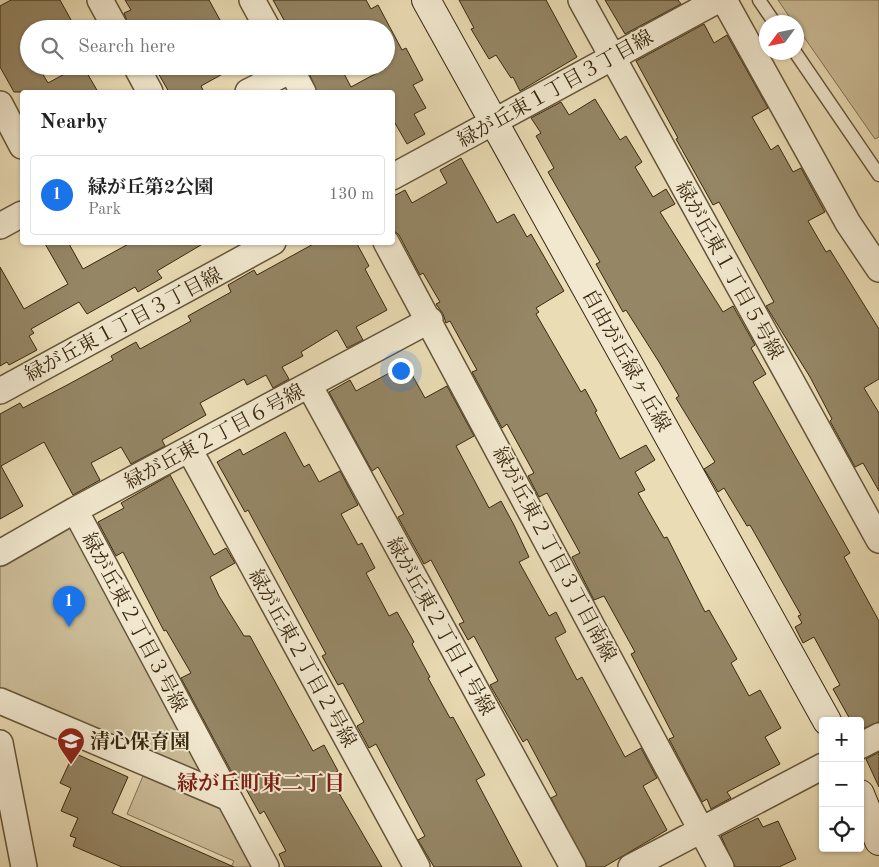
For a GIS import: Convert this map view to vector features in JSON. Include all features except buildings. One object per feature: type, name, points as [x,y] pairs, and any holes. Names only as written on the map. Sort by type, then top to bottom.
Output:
[{"type":"street","points":[[100,0],[111,20]]},
{"type":"street","points":[[252,0],[263,20]]},
{"type":"street","name":"自由が丘緑ヶ丘線","points":[[426,0],[825,717]]},
{"type":"street","name":"緑が丘東１丁目５号線","points":[[581,0],[879,540]]},
{"type":"street","name":"緑が丘東１丁目３丁目線","points":[[395,176],[718,0]]},
{"type":"street","points":[[724,0],[848,223],[879,269]]},
{"type":"street","points":[[141,75],[149,90]]},
{"type":"street","points":[[252,90],[278,75]]},
{"type":"street","points":[[294,75],[302,90]]},
{"type":"street","points":[[0,104],[20,142]]},
{"type":"street","points":[[0,226],[20,215]]},
{"type":"street","name":"緑が丘東１丁目３丁目線","points":[[0,391],[268,245]]},
{"type":"street","name":"緑が丘東２丁目３丁目南線","points":[[388,245],[430,320],[721,867]]},
{"type":"street","name":"緑が丘東２丁目６号線","points":[[0,553],[76,510],[430,320]]},
{"type":"street","name":"緑が丘東２丁目１号線","points":[[309,385],[573,867]]},
{"type":"street","name":"緑が丘東２丁目２号線","points":[[188,450],[417,867]]},
{"type":"street","name":"緑が丘東２丁目３号線","points":[[76,510],[266,867]]},
{"type":"street","points":[[0,701],[229,798]]},
{"type":"street","points":[[864,744],[879,736]]},
{"type":"street","points":[[0,743],[24,867]]},
{"type":"street","points":[[631,867],[819,768]]},
{"type":"street","points":[[864,804],[879,841]]},
{"type":"lane","points":[[759,0],[769,15]]},
{"type":"lane","points":[[801,60],[874,160],[879,175]]},
{"type":"shaded area","points":[[778,0],[879,0],[879,137],[875,139],[804,37],[804,15],[788,15]]},
{"type":"shaded area","points":[[75,510],[229,798],[0,701],[0,553]]},
{"type":"shaded area","points":[[143,776],[221,809],[252,867],[231,867],[234,861],[127,814]]},
{"type":"place","name":"緑が丘第2公園","points":[[69,627]]},
{"type":"place","name":"清心保育園","points":[[71,765]]},
{"type":"district","name":"緑が丘町東二丁目","points":[[261,783]]}]
